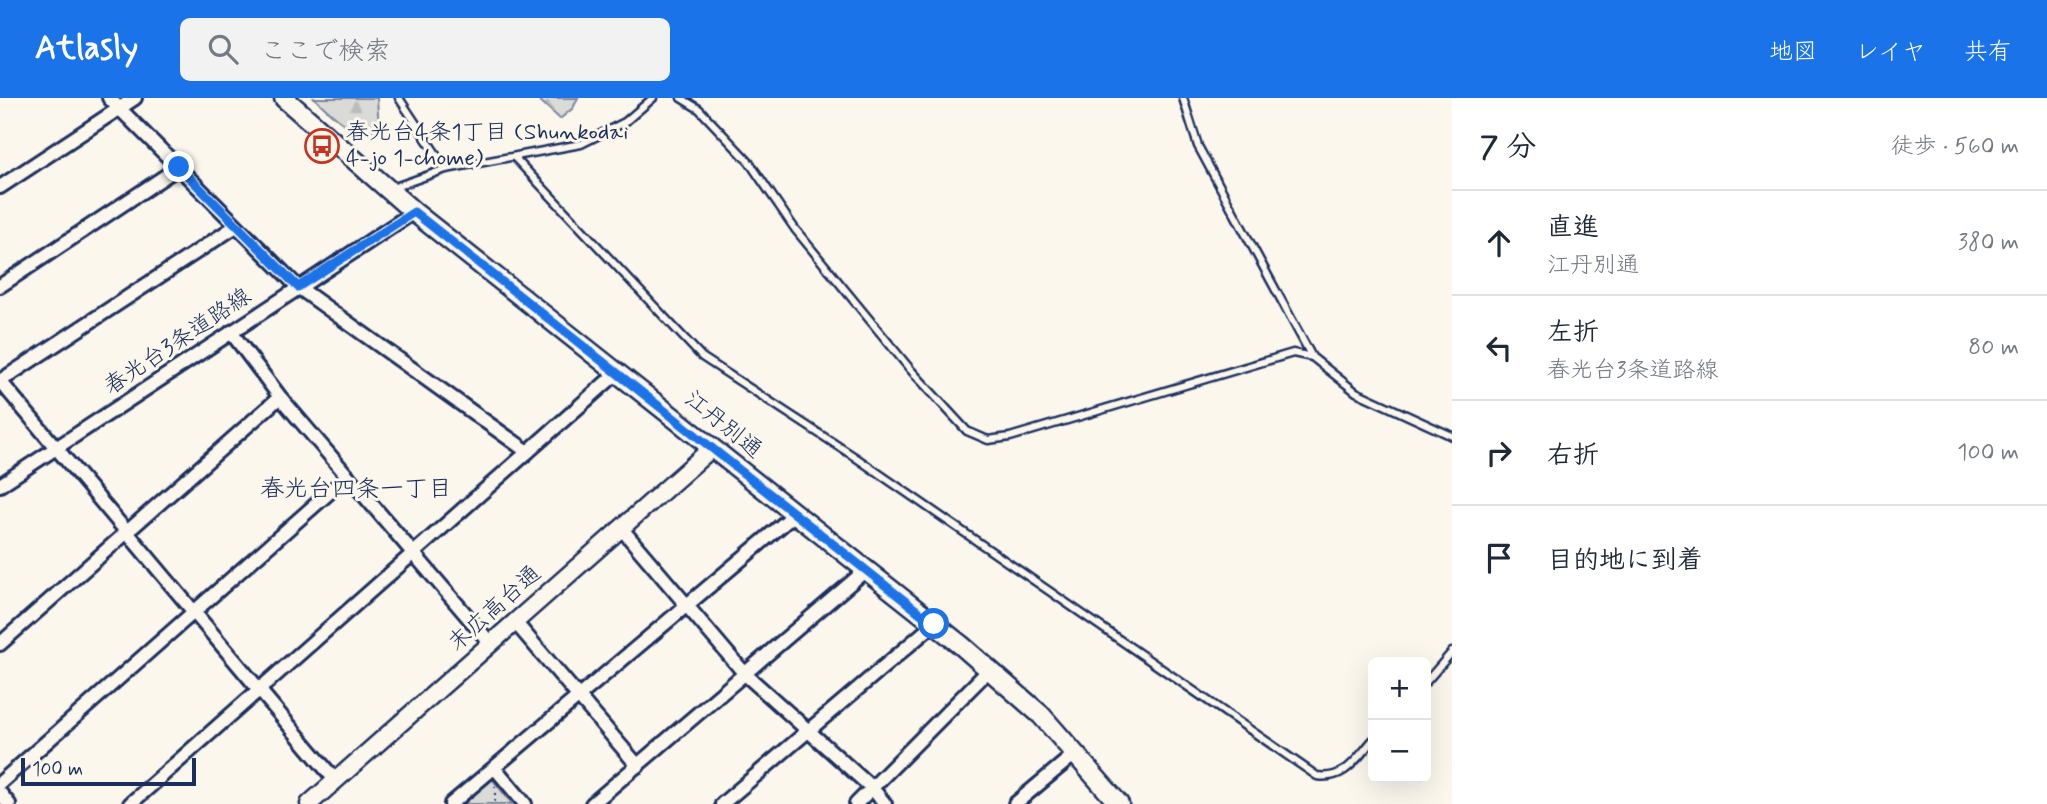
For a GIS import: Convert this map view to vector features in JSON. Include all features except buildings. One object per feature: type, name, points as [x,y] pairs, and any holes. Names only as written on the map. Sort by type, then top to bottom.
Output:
[{"type":"main road","name":"江丹別通","points":[[284,98],[414,212],[990,669],[1041,715],[1119,804]]},
{"type":"street","points":[[0,187],[114,103],[135,98]]},
{"type":"street","points":[[114,103],[298,287],[528,452]]},
{"type":"street","points":[[0,286],[179,167]]},
{"type":"street","name":"春光台3条道路線","points":[[0,485],[414,212]]},
{"type":"street","points":[[236,226],[0,381],[335,780]]},
{"type":"street","points":[[231,332],[280,397],[491,644]]},
{"type":"street","points":[[130,804],[618,372]]},
{"type":"street","points":[[0,644],[280,397]]},
{"type":"street","name":"末広高台通","points":[[309,804],[712,448]]},
{"type":"street","points":[[0,783],[348,476]]},
{"type":"street","points":[[451,804],[795,514]]},
{"type":"street","points":[[621,528],[745,674],[872,788],[885,804]]},
{"type":"street","points":[[592,804],[866,570]]},
{"type":"street","points":[[515,622],[638,766]]},
{"type":"street","points":[[722,804],[934,624]]},
{"type":"street","points":[[856,804],[990,669]]},
{"type":"street","points":[[1014,804],[1076,753]]},
{"type":"street","points":[[491,771],[525,804]]},
{"type":"street","points":[[0,793],[9,804]]},
{"type":"lane","points":[[399,98],[446,169]]},
{"type":"lane","points":[[387,190],[446,169],[581,144],[625,122],[653,98]]},
{"type":"lane","points":[[681,98],[699,109],[749,162],[795,229],[909,369],[967,431],[988,440],[1293,353],[1312,357]]},
{"type":"lane","points":[[1183,98],[1198,146],[1312,357],[1356,393],[1452,436]]},
{"type":"lane","points":[[514,157],[702,357],[855,457],[1317,776],[1330,777],[1344,773],[1368,746]]},
{"type":"lane","points":[[1431,676],[1452,652]]},
{"type":"path","points":[[491,771],[495,785],[495,804]]},
{"type":"green space","points":[[314,98],[377,98],[379,129],[359,130],[351,127],[336,118]]},
{"type":"green space","points":[[537,98],[578,98],[573,108],[560,119]]},
{"type":"green space","points":[[492,779],[512,804],[463,804]]},
{"type":"place","name":"春光台4条1丁目 (Shunkodai 4-jo 1-chome)","points":[[322,146]]},
{"type":"district","name":"春光台四条一丁目","points":[[356,489]]},
{"type":"route","points":[[179,167],[298,287],[414,212],[934,624]]}]
